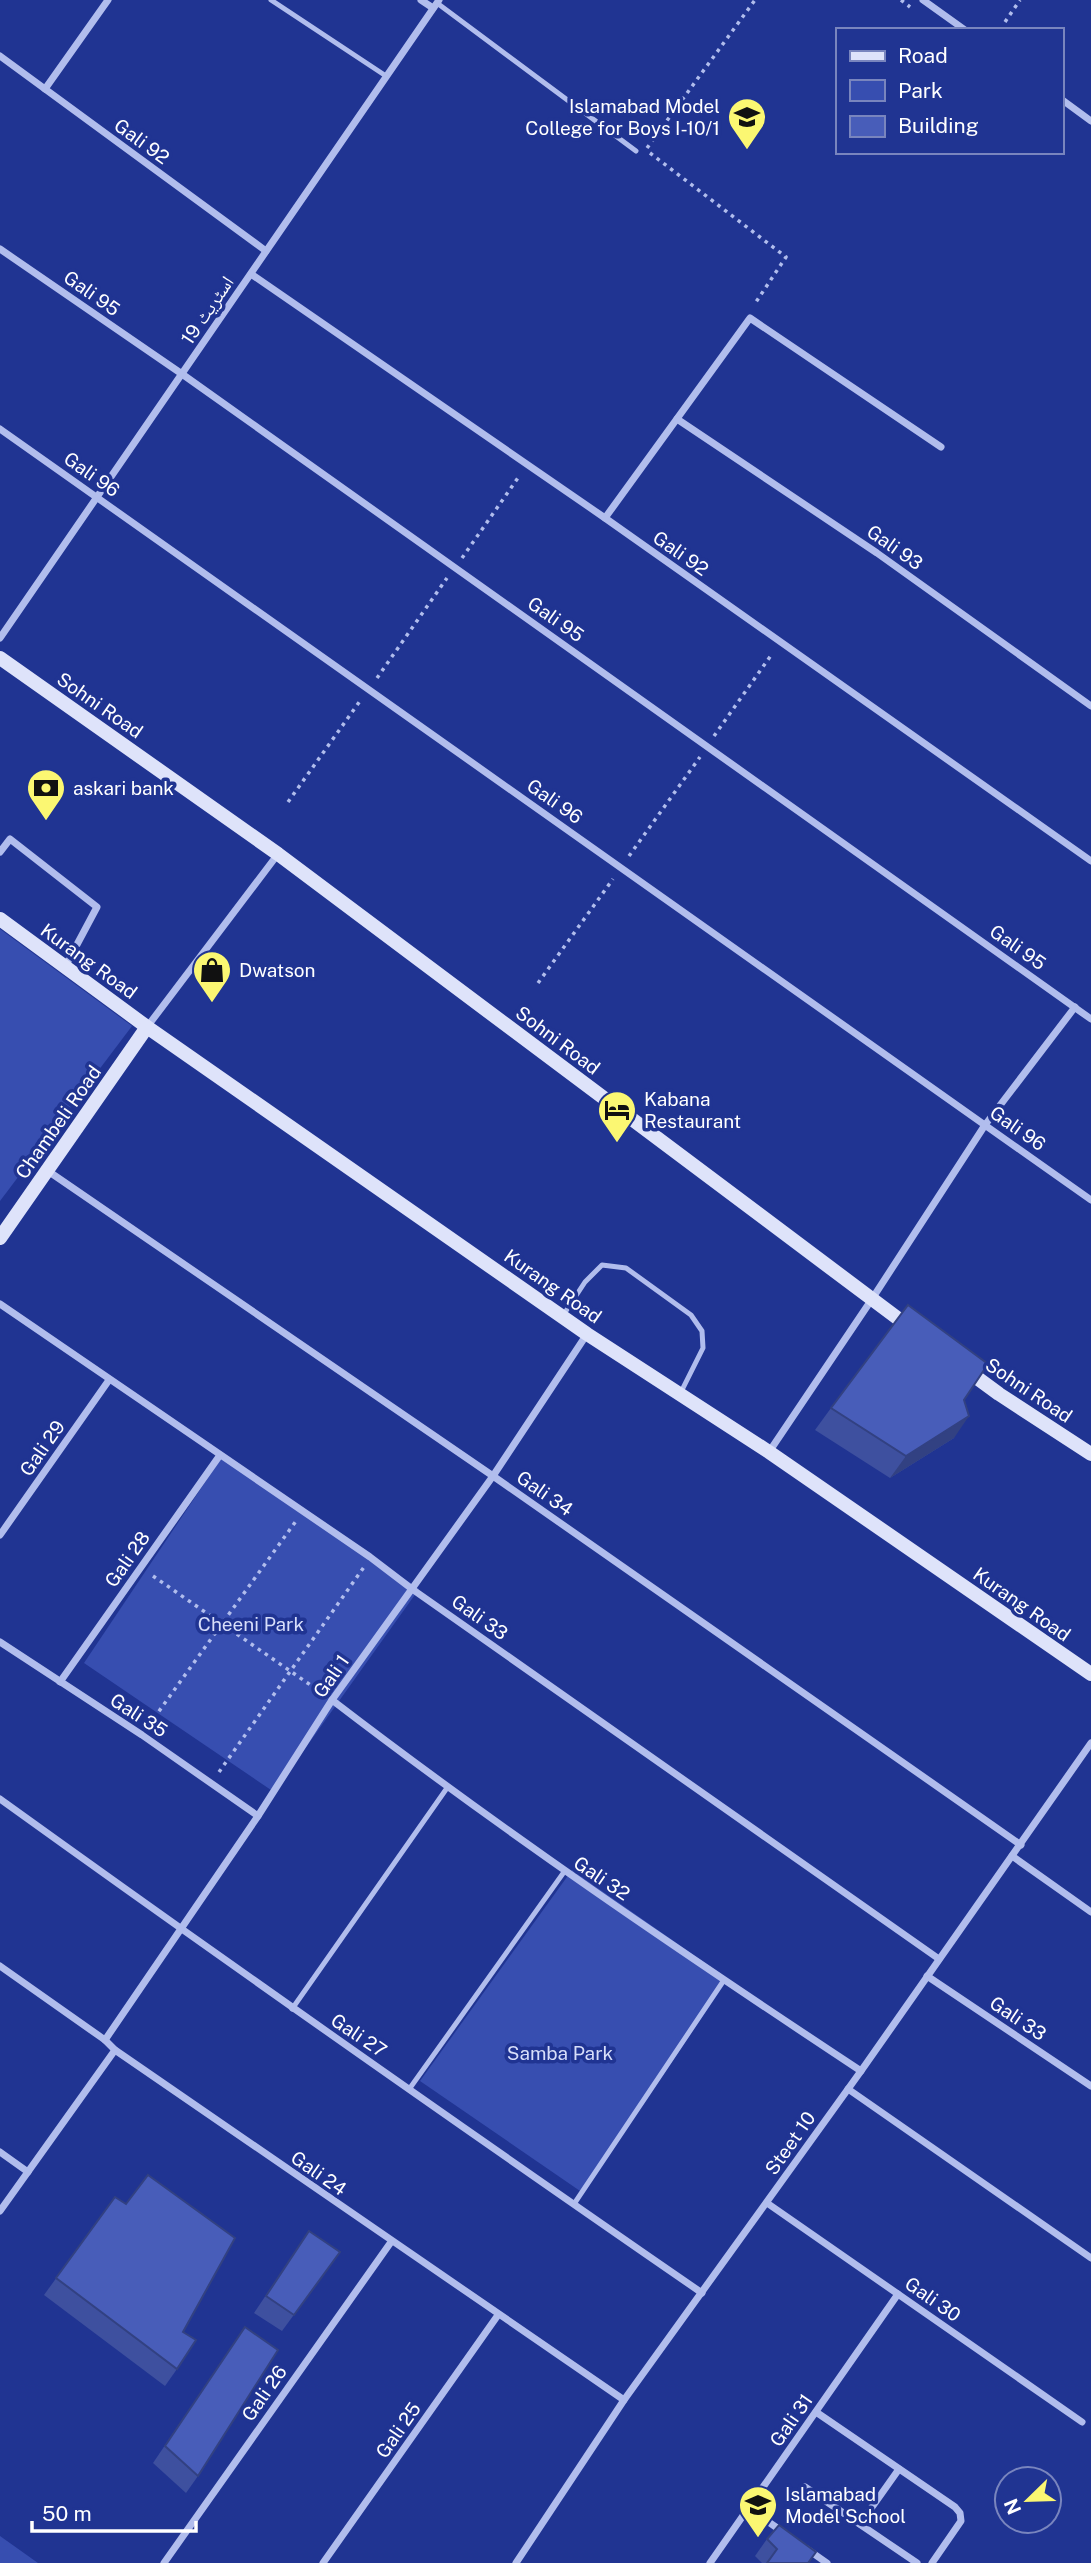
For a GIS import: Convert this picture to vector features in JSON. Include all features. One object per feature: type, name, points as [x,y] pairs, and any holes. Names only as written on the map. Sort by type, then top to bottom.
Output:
[{"type":"street","points":[[45,89],[108,0]]},
{"type":"street","points":[[421,0],[436,4]]},
{"type":"street","points":[[923,0],[962,28]]},
{"type":"street","name":"اسٹریٹ 19","points":[[0,638],[436,4]]},
{"type":"street","name":"Gali 92","points":[[0,56],[266,251]]},
{"type":"street","points":[[1063,100],[1091,121]]},
{"type":"street","name":"Gali 95","points":[[0,248],[1091,1018]]},
{"type":"street","name":"Gali 92","points":[[251,274],[605,518],[1091,861]]},
{"type":"street","points":[[605,518],[750,318],[941,447]]},
{"type":"street","name":"Gali 93","points":[[677,419],[877,553],[1091,706]]},
{"type":"street","name":"Gali 96","points":[[0,429],[1091,1200]]},
{"type":"street","name":"Sohni Road","points":[[0,658],[278,854],[925,1339]]},
{"type":"street","points":[[0,852],[9,839],[97,907],[64,967]]},
{"type":"street","points":[[147,1027],[278,854]]},
{"type":"street","name":"Kurang Road","points":[[0,919],[147,1027],[562,1317],[769,1452],[1091,1674]]},
{"type":"street","points":[[769,1452],[985,1125],[1075,1007]]},
{"type":"street","name":"Chambeli Road","points":[[0,1238],[147,1027]]},
{"type":"street","name":"Gali 34","points":[[48,1171],[493,1476],[1021,1845]]},
{"type":"street","name":"Gali 33","points":[[0,1304],[370,1557],[939,1959]]},
{"type":"street","name":"Gali 1","points":[[105,2040],[182,1930],[332,1700],[493,1476],[587,1334]]},
{"type":"street","name":"Sohni Road","points":[[957,1363],[1091,1454]]},
{"type":"street","name":"Gali 29","points":[[0,1535],[109,1380]]},
{"type":"street","name":"Gali 28","points":[[60,1682],[220,1455]]},
{"type":"street","name":"Gali 35","points":[[0,1642],[142,1735],[258,1816]]},
{"type":"street","name":"Gali 32","points":[[332,1700],[447,1788],[564,1872],[862,2071]]},
{"type":"street","name":"Steet 10","points":[[516,2563],[624,2400],[862,2071],[1091,1743]]},
{"type":"street","name":"Gali 27","points":[[0,1799],[292,2009],[410,2088],[702,2293]]},
{"type":"street","points":[[1012,1856],[1091,1912]]},
{"type":"street","name":"Gali 24","points":[[0,1966],[105,2040],[115,2050],[391,2242],[624,2400]]},
{"type":"street","name":"Gali 33","points":[[927,1976],[1091,2086]]},
{"type":"street","points":[[0,2211],[115,2050]]},
{"type":"street","points":[[848,2089],[1091,2258]]},
{"type":"street","points":[[0,2152],[29,2172]]},
{"type":"street","name":"Gali 30","points":[[767,2203],[1082,2422]]},
{"type":"street","name":"Gali 26","points":[[164,2563],[391,2242]]},
{"type":"street","name":"Gali 31","points":[[710,2563],[898,2294]]},
{"type":"street","name":"Gali 25","points":[[323,2563],[498,2315]]},
{"type":"street","points":[[816,2412],[956,2507],[961,2521],[932,2563]]},
{"type":"street","points":[[860,2524],[900,2469]]},
{"type":"street","points":[[805,2487],[917,2563]]},
{"type":"street","points":[[748,2508],[793,2539]]},
{"type":"street","points":[[804,2547],[827,2563]]},
{"type":"lane","points":[[271,0],[386,76]]},
{"type":"lane","points":[[436,4],[636,151]]},
{"type":"lane","points":[[562,1317],[585,1282],[602,1265],[626,1268],[691,1315],[702,1331],[703,1348],[680,1394]]},
{"type":"lane","points":[[292,2009],[447,1788]]},
{"type":"lane","points":[[410,2088],[564,1872]]},
{"type":"lane","points":[[574,2204],[724,1980]]},
{"type":"path","points":[[754,305],[786,257],[645,149],[755,0]]},
{"type":"path","points":[[1005,22],[1020,0]]},
{"type":"path","points":[[456,567],[527,466]]},
{"type":"path","points":[[376,680],[447,578]]},
{"type":"path","points":[[627,860],[778,645]]},
{"type":"path","points":[[288,802],[368,691]]},
{"type":"path","points":[[538,983],[619,871]]},
{"type":"path","points":[[142,1735],[303,1511]]},
{"type":"path","points":[[212,1783],[370,1557]]},
{"type":"path","points":[[141,1567],[332,1700]]},
{"type":"green space","points":[[0,929],[132,1026],[0,1201]]},
{"type":"green space","name":"Cheeni Park","points":[[224,1454],[419,1589],[274,1792],[84,1663]]},
{"type":"green space","name":"Samba Park","points":[[572,1870],[728,1979],[583,2193],[420,2081]]},
{"type":"green space","points":[[0,2536],[38,2563],[0,2563]]},
{"type":"building","points":[[908,1305],[988,1364],[964,1400],[969,1416],[906,1456],[831,1408]]},
{"type":"building","points":[[148,2175],[235,2238],[183,2332],[196,2340],[177,2369],[56,2278],[115,2197],[126,2204]]},
{"type":"building","points":[[309,2231],[340,2252],[294,2315],[266,2296]]},
{"type":"building","points":[[245,2327],[278,2350],[198,2476],[165,2446]]},
{"type":"building","points":[[779,2525],[816,2552],[808,2563],[767,2563],[777,2549],[767,2539]]},
{"type":"place","name":"Islamabad Model College for Boys I-10/1","points":[[747,151]]},
{"type":"place","name":"askari bank","points":[[46,822]]},
{"type":"place","name":"Dwatson","points":[[212,1004]]},
{"type":"place","name":"Kabana Restaurant","points":[[617,1144]]},
{"type":"place","name":"Islamabad Model School","points":[[758,2539]]}]
